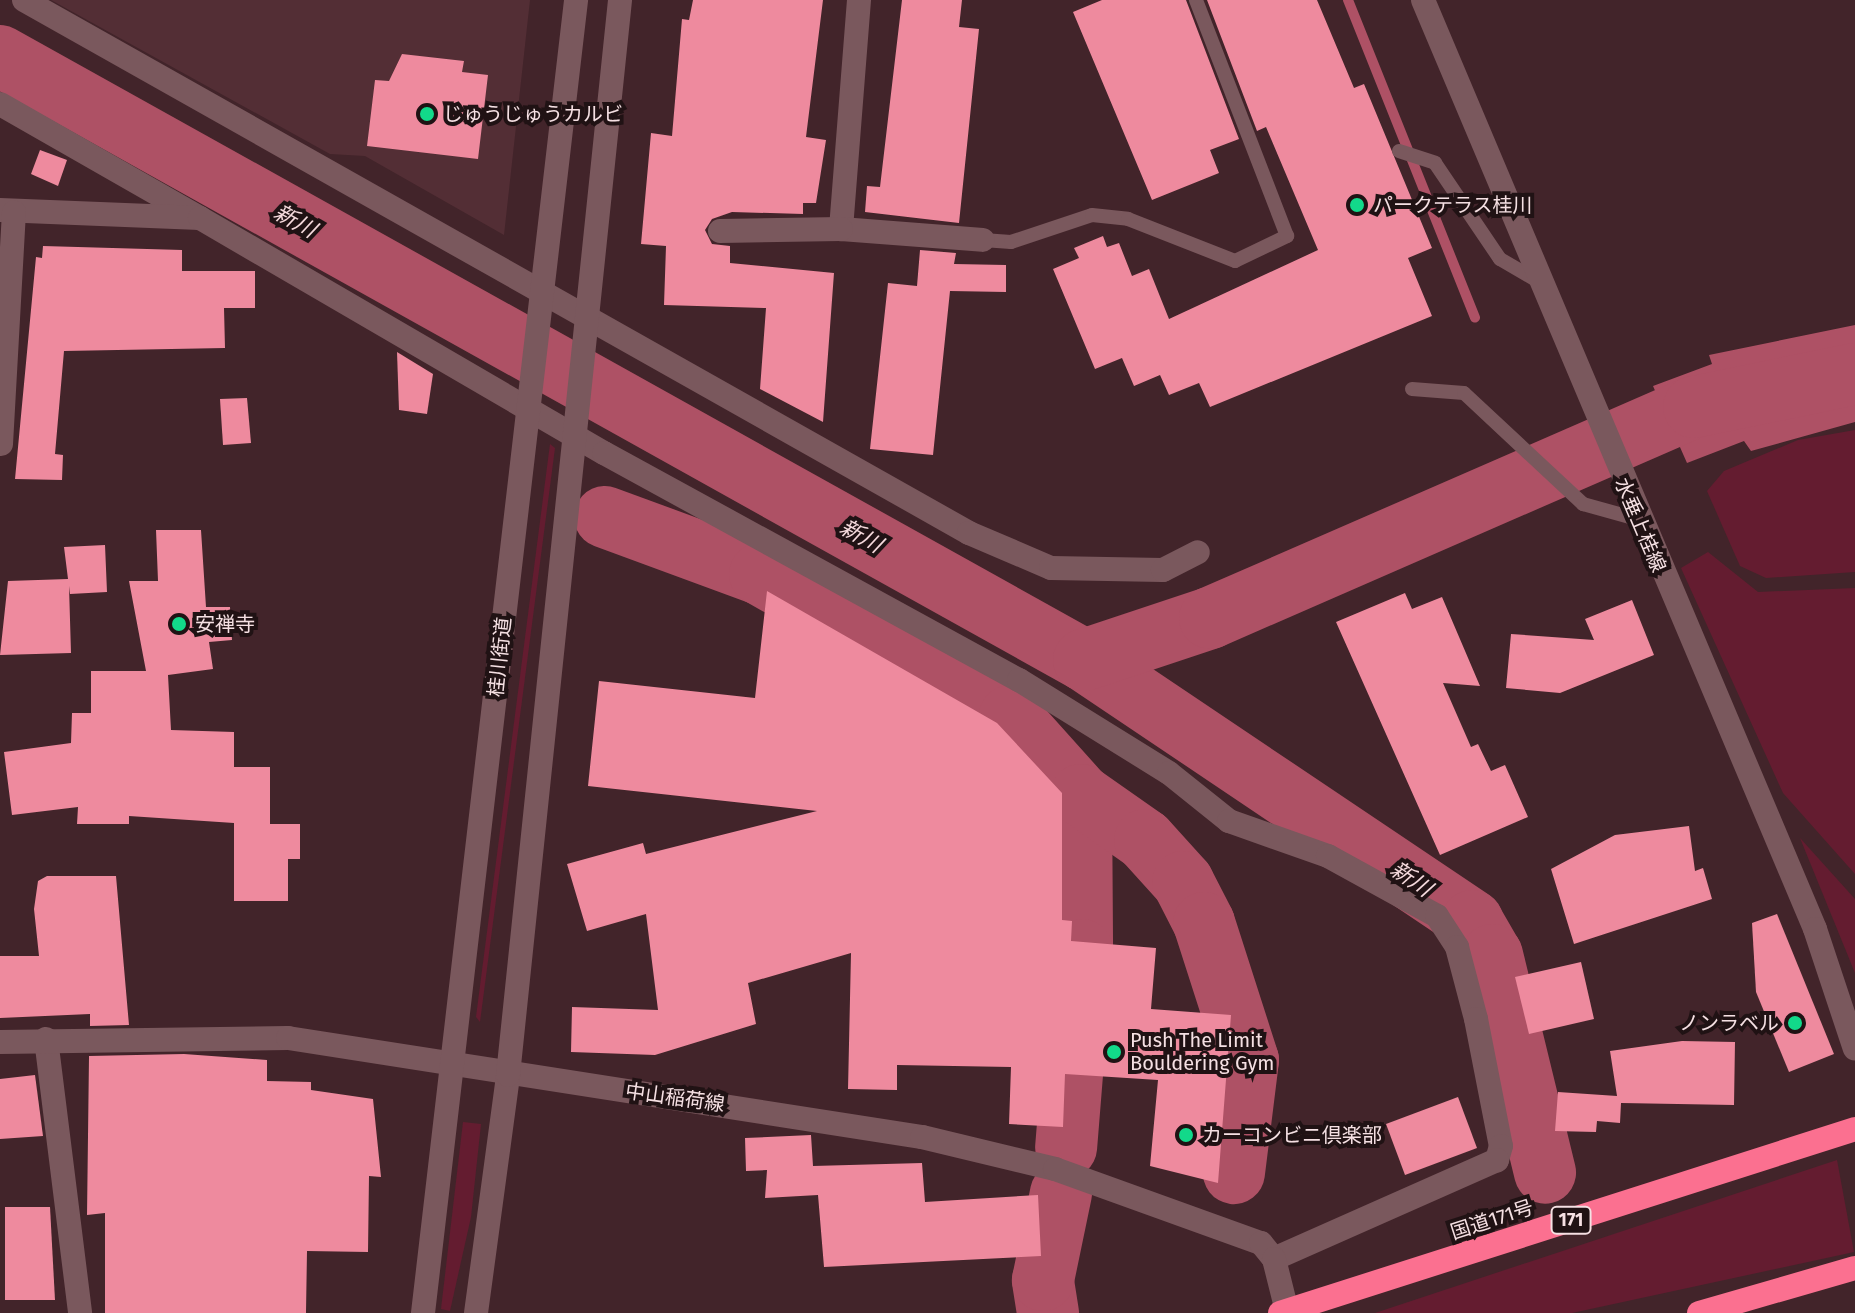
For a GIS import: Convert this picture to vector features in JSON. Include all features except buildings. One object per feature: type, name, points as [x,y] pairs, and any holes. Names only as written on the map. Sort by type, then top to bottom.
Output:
[{"type":"highway","name":"国道171号","points":[[1283,1312],[1855,1129]]},
{"type":"highway","points":[[1699,1313],[1855,1268]]},
{"type":"street","points":[[24,0],[586,323],[969,533],[1051,568],[1163,570],[1198,552]]},
{"type":"street","name":"桂川街道","points":[[423,1313],[576,0]]},
{"type":"street","points":[[476,1313],[508,1075],[620,0]]},
{"type":"street","points":[[841,229],[859,0]]},
{"type":"street","name":"水垂上桂線","points":[[1423,0],[1543,284],[1637,519],[1815,929],[1855,1049]]},
{"type":"street","points":[[0,104],[576,426],[1019,680],[1169,773],[1229,821],[1328,856],[1437,916],[1457,947],[1476,1019],[1501,1146],[1497,1160],[1274,1259],[1283,1312]]},
{"type":"street","points":[[1,444],[7,211],[200,218]]},
{"type":"street","points":[[720,231],[841,229],[983,240]]},
{"type":"street","name":"中山稲荷線","points":[[0,1042],[288,1038],[454,1067],[922,1137],[1156,1202],[1261,1243],[1274,1259]]},
{"type":"street","points":[[46,1039],[80,1313]]},
{"type":"lane","points":[[983,240],[1011,242],[1092,215],[1128,219],[1235,261],[1287,236],[1196,0]]},
{"type":"lane","points":[[1399,151],[1417,156],[1446,175],[1500,259],[1543,284]]},
{"type":"lane","points":[[1412,389],[1464,393],[1583,504],[1637,519]]},
{"type":"shaded area","points":[[51,0],[530,0],[504,235],[365,156],[330,154]]},
{"type":"shaded area","points":[[1855,325],[1855,422],[1751,451],[1744,441],[1687,463],[1653,386],[1712,364],[1709,355]]},
{"type":"shaded area","points":[[1855,430],[1855,572],[1766,578],[1740,566],[1707,491],[1724,471],[1798,440]]},
{"type":"shaded area","points":[[550,444],[555,448],[480,1022],[476,1017]]},
{"type":"shaded area","points":[[1708,552],[1758,592],[1855,588],[1855,874],[1783,793],[1681,568]]},
{"type":"shaded area","points":[[1800,838],[1855,899],[1855,973]]},
{"type":"shaded area","points":[[463,1122],[481,1124],[471,1217],[450,1311],[441,1309]]},
{"type":"shaded area","points":[[1837,1160],[1854,1252],[1572,1313],[1375,1313]]},
{"type":"waterway","points":[[1348,0],[1475,318]]},
{"type":"waterway","name":"新川","points":[[0,56],[1084,660],[1472,921],[1492,955],[1545,1173]]},
{"type":"waterway","points":[[1084,660],[1210,618],[1694,407],[1855,374]]},
{"type":"waterway","points":[[605,517],[760,574],[1010,716],[1081,795],[1082,950],[1066,1147]]},
{"type":"waterway","points":[[1081,795],[1145,840],[1183,882],[1204,923],[1248,1060],[1234,1173]]},
{"type":"waterway","points":[[1048,1313],[1043,1280],[1061,1193]]},
{"type":"place","name":"じゅうじゅうカルビ","points":[[427,114]]},
{"type":"place","name":"パークテラス桂川","points":[[1357,205]]},
{"type":"place","name":"安禅寺","points":[[179,624]]},
{"type":"place","name":"ノンラベル","points":[[1795,1023]]},
{"type":"place","name":"Push The Limit Bouldering Gym","points":[[1114,1052]]},
{"type":"place","name":"カーコンビニ倶楽部","points":[[1186,1135]]}]
